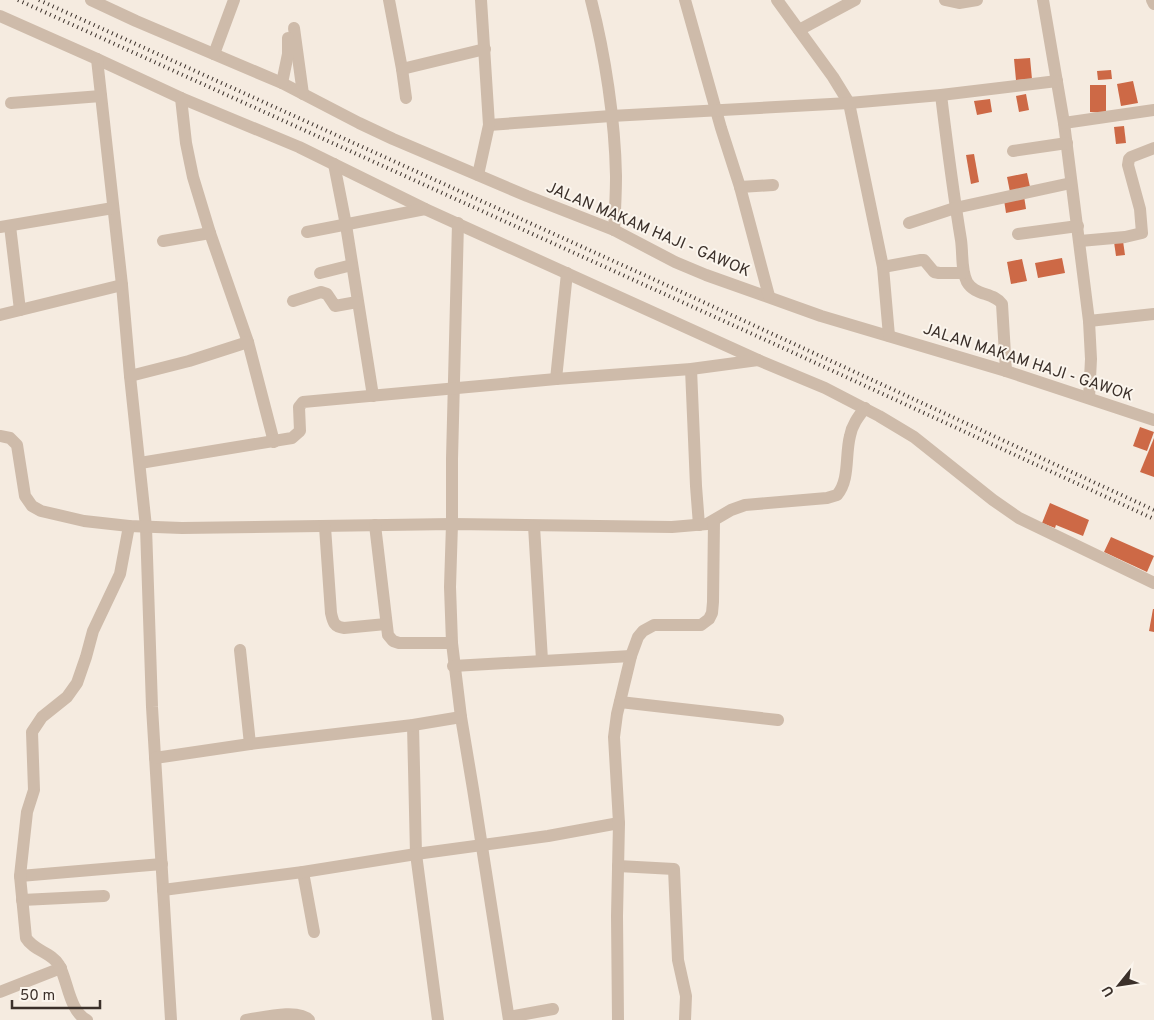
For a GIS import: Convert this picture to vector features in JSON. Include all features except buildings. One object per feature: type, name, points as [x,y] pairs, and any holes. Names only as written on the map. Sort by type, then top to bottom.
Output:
[{"type":"street","name":"JALAN MAKAM HAJI - GAWOK","points":[[91,0],[282,83],[358,123],[478,175],[614,230],[675,262],[706,275],[821,316],[1006,372],[1154,420]]},
{"type":"street","points":[[214,54],[234,0]]},
{"type":"street","points":[[389,0],[406,98]]},
{"type":"street","points":[[478,175],[490,124],[481,0]]},
{"type":"street","points":[[591,0],[612,116],[616,175],[614,230]]},
{"type":"street","points":[[685,0],[716,111],[740,187],[769,296]]},
{"type":"street","points":[[777,0],[849,103],[883,267],[889,336]]},
{"type":"street","points":[[799,30],[855,0]]},
{"type":"street","points":[[945,0],[959,4],[977,0]]},
{"type":"street","points":[[1043,0],[1064,123],[1080,240],[1089,321],[1091,359],[1089,398]]},
{"type":"street","points":[[1152,0],[1154,4]]},
{"type":"street","points":[[0,16],[181,98],[334,164],[425,209],[567,274],[825,388],[865,408],[914,437],[992,500],[1019,518],[1154,583]]},
{"type":"street","points":[[282,83],[291,33],[303,94]]},
{"type":"street","points":[[402,69],[442,61],[485,49]]},
{"type":"street","points":[[97,59],[146,527],[155,758],[170,1020]]},
{"type":"street","points":[[490,124],[849,103],[941,95],[1057,81]]},
{"type":"street","points":[[941,95],[962,252],[963,273],[968,284],[976,291],[997,298],[1002,304],[1006,372]]},
{"type":"street","points":[[11,104],[101,96]]},
{"type":"street","points":[[181,98],[186,143],[193,177],[210,234],[248,342],[274,442]]},
{"type":"street","points":[[1064,123],[1154,110]]},
{"type":"street","points":[[1013,151],[1067,143]]},
{"type":"street","points":[[1080,240],[1125,237],[1148,233],[1128,165],[1131,157],[1154,148]]},
{"type":"street","points":[[334,164],[346,224],[373,396]]},
{"type":"street","points":[[909,223],[955,208],[1071,183]]},
{"type":"street","points":[[740,187],[773,185]]},
{"type":"street","points":[[20,310],[5,226],[113,208]]},
{"type":"street","points":[[307,232],[425,209]]},
{"type":"street","points":[[458,223],[450,587],[454,666],[509,1019],[552,1009]]},
{"type":"street","points":[[1018,234],[1078,226]]},
{"type":"street","points":[[163,241],[210,234]]},
{"type":"street","points":[[883,267],[924,260],[930,269],[939,274],[963,273]]},
{"type":"street","points":[[320,273],[352,265]]},
{"type":"street","points":[[556,379],[567,274]]},
{"type":"street","points":[[0,315],[122,286]]},
{"type":"street","points":[[293,301],[321,292],[328,295],[335,306],[357,302]]},
{"type":"street","points":[[1089,321],[1154,314]]},
{"type":"street","points":[[130,376],[189,361],[248,342]]},
{"type":"street","points":[[140,463],[292,438],[300,431],[299,407],[301,403],[556,379],[691,369],[758,360]]},
{"type":"street","points":[[691,369],[699,525]]},
{"type":"street","points":[[0,436],[10,438],[17,445],[23,489],[25,496],[32,506],[50,514],[84,521],[129,526],[182,528],[325,527],[375,524],[672,527],[699,525],[714,521],[731,510],[745,506],[827,498],[837,495],[844,483],[850,436],[855,420],[865,408]]},
{"type":"street","points":[[618,1020],[619,822],[614,737],[620,702],[631,656],[638,637],[648,627],[662,624],[701,625],[709,619],[712,613],[715,582],[714,521]]},
{"type":"street","points":[[375,524],[388,635],[399,644],[452,643]]},
{"type":"street","points":[[87,1020],[79,1014],[74,1005],[60,968],[53,958],[29,943],[26,938],[20,876],[27,812],[34,790],[32,732],[42,717],[67,697],[77,683],[92,631],[120,574],[129,526]]},
{"type":"street","points":[[534,526],[542,660]]},
{"type":"street","points":[[325,527],[331,613],[334,624],[344,628],[386,624]]},
{"type":"street","points":[[240,650],[250,744]]},
{"type":"street","points":[[454,666],[631,656]]},
{"type":"street","points":[[620,702],[778,720]]},
{"type":"street","points":[[155,758],[250,744],[413,725],[461,717]]},
{"type":"street","points":[[413,725],[416,854],[438,1020]]},
{"type":"street","points":[[163,890],[303,872],[548,836],[619,822]]},
{"type":"street","points":[[20,876],[162,864]]},
{"type":"street","points":[[618,866],[674,869],[678,960],[686,996],[686,1020]]},
{"type":"street","points":[[303,872],[314,932]]},
{"type":"street","points":[[22,900],[104,896]]},
{"type":"street","points":[[0,992],[60,968]]},
{"type":"street","points":[[246,1020],[292,1014],[304,1016],[309,1020]]},
{"type":"railway","points":[[18,0],[1154,519]]},
{"type":"railway","points":[[39,0],[675,289],[1154,510]]}]
